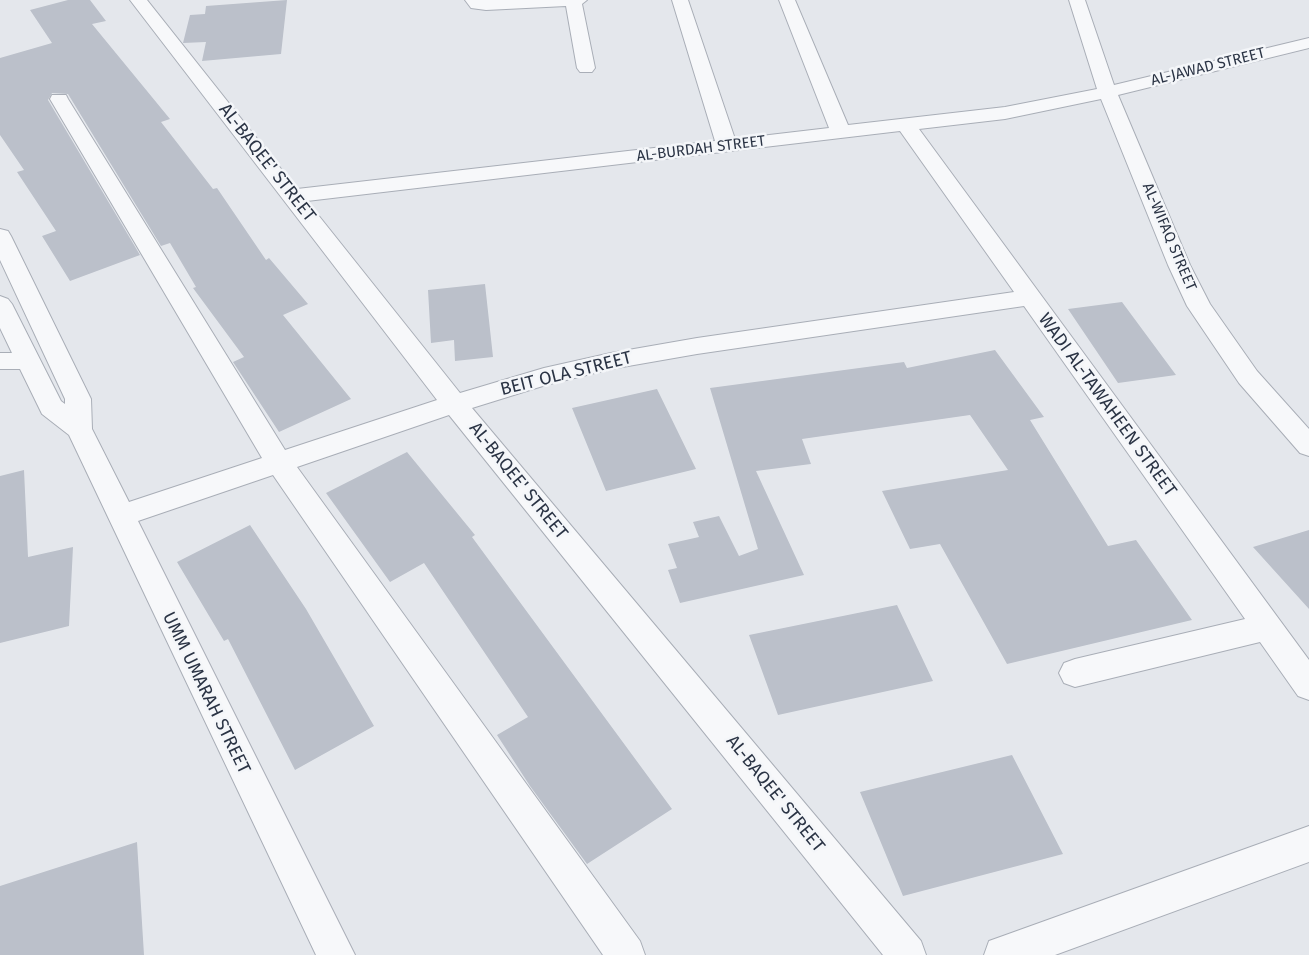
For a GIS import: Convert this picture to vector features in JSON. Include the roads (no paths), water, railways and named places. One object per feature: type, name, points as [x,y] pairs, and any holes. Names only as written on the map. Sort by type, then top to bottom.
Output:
[{"type":"street","name":"AL-BAQEE' STREET","points":[[138,0],[454,404],[907,955]]},
{"type":"street","points":[[473,0],[477,4],[486,5],[579,0]]},
{"type":"street","points":[[573,0],[586,68]]},
{"type":"street","points":[[680,0],[728,146]]},
{"type":"street","points":[[787,0],[841,133]]},
{"type":"street","name":"AL-WIFAQ STREET","points":[[1077,0],[1108,92],[1179,265],[1199,306],[1248,376],[1309,446]]},
{"type":"street","name":"AL-JAWAD STREET","points":[[1108,92],[1309,44]]},
{"type":"street","name":"AL-BURDAH STREET","points":[[293,196],[1014,112],[1108,92]]},
{"type":"street","points":[[59,99],[278,461],[626,955]]},
{"type":"street","name":"WADI AL-TAWAHEEN STREET","points":[[906,125],[1028,298],[1309,686]]},
{"type":"street","name":"UMM UMARAH STREET","points":[[1,241],[16,268],[78,399],[79,430],[336,955]]},
{"type":"street","points":[[0,287],[16,268]]},
{"type":"street","name":"BEIT OLA STREET","points":[[120,516],[278,461],[544,377],[612,361],[849,322],[1028,298]]},
{"type":"street","name":"UMM UMARAH STREET","points":[[0,304],[51,407],[79,430]]},
{"type":"street","points":[[0,361],[28,361]]},
{"type":"street","points":[[1075,672],[1268,627]]},
{"type":"street","points":[[1003,955],[1309,844]]}]
